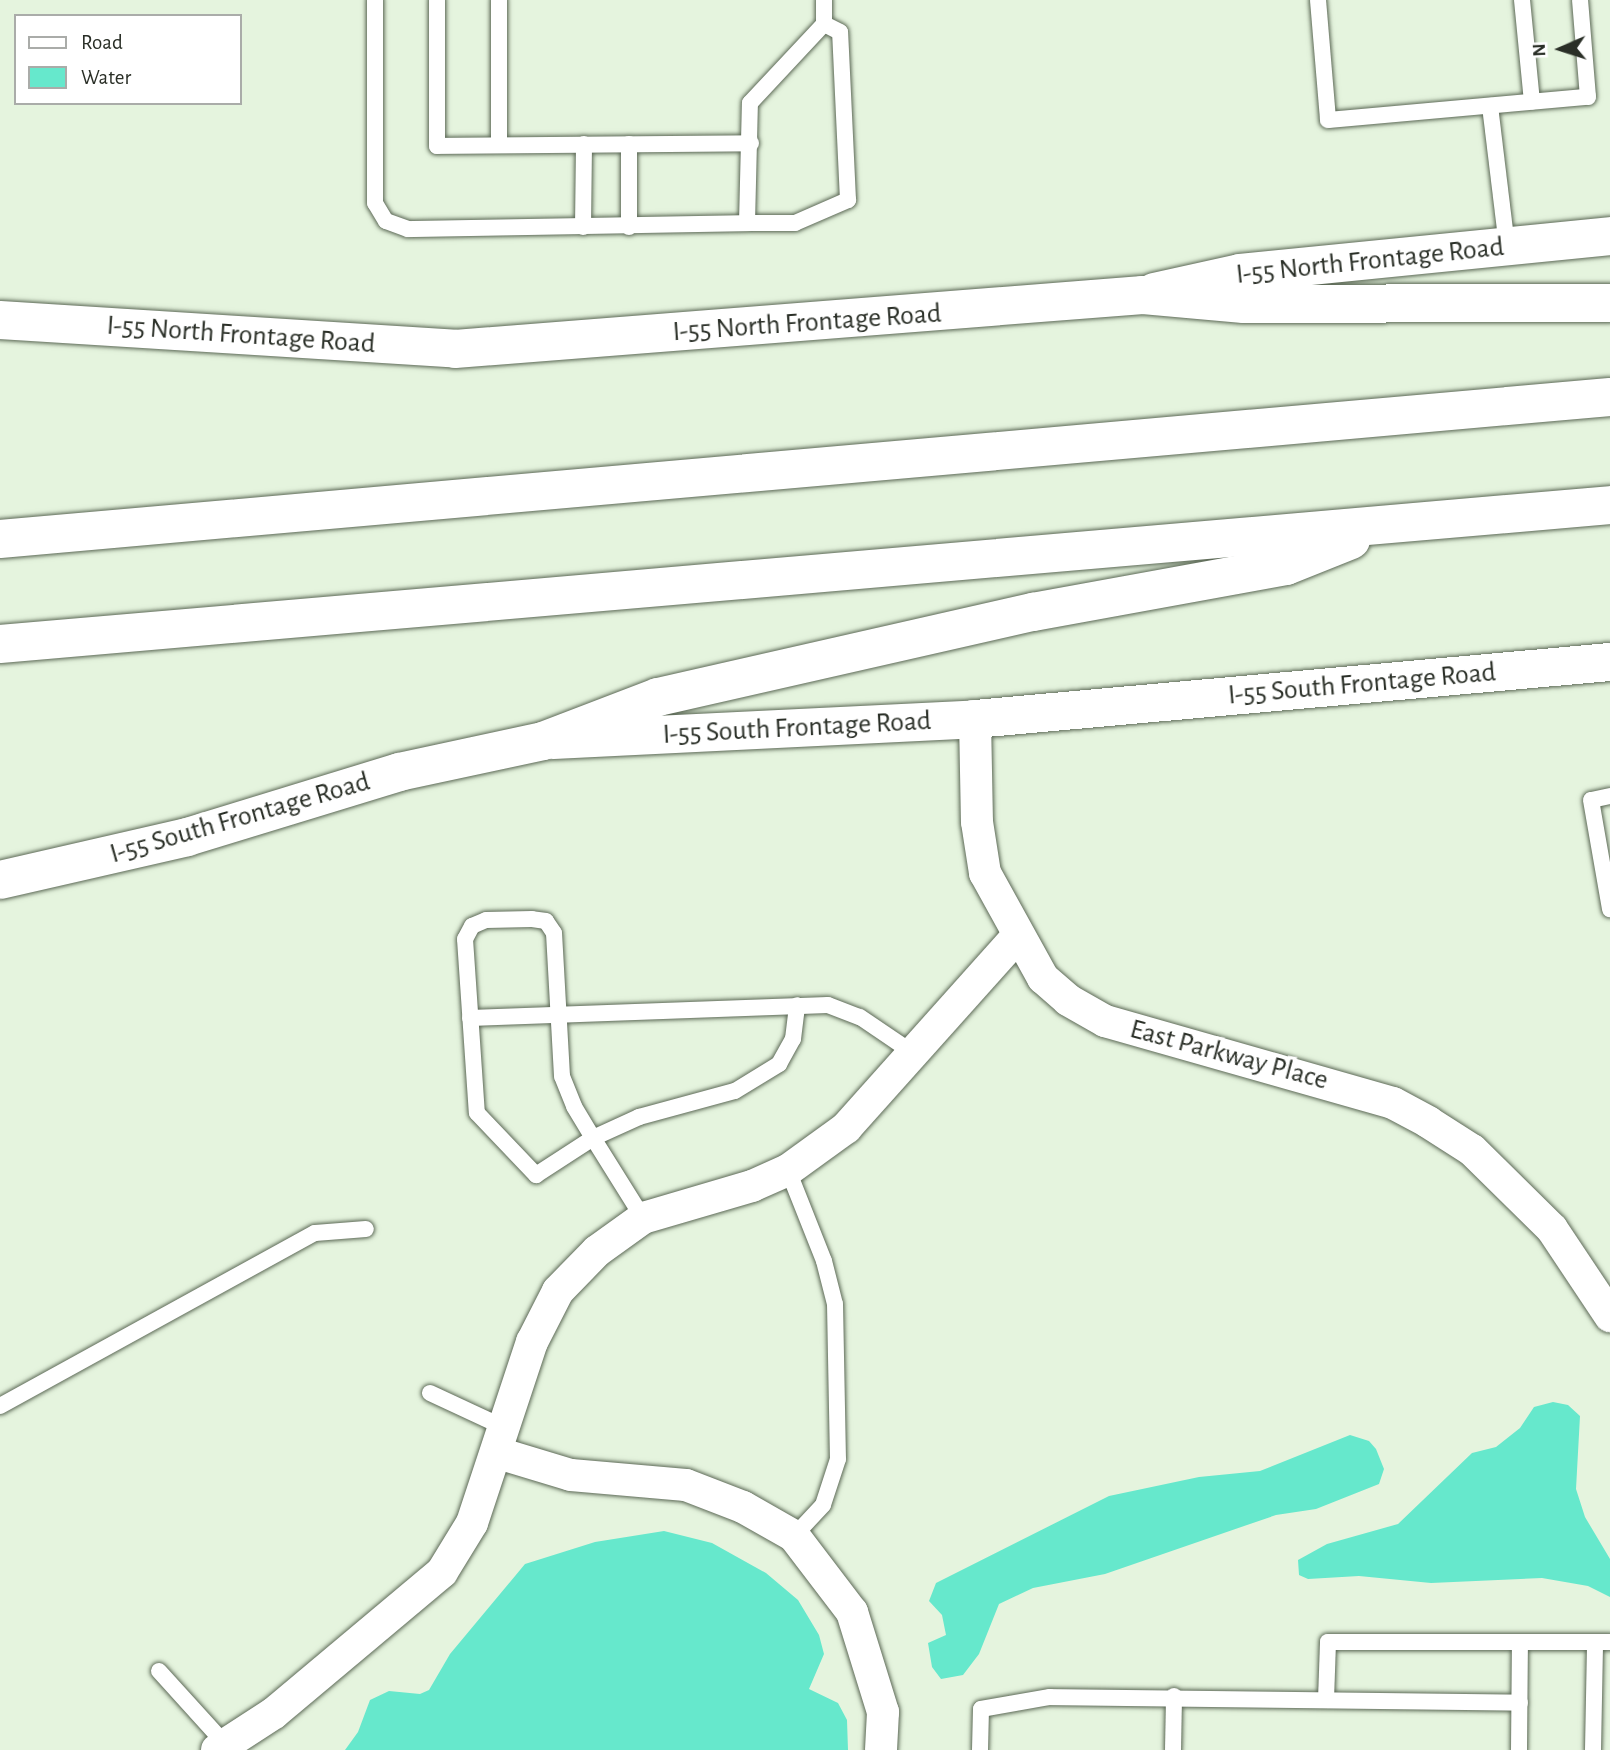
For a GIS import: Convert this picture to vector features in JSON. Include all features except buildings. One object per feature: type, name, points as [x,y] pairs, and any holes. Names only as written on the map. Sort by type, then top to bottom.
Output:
[{"type":"main road","name":"I-55 North Frontage Road","points":[[0,320],[455,349],[1143,295],[1240,273],[1610,236]]},
{"type":"main road","points":[[1143,295],[1244,304],[1610,303]]},
{"type":"main road","points":[[0,538],[1610,397]]},
{"type":"main road","points":[[0,644],[1610,505]]},
{"type":"main road","points":[[543,741],[659,697],[785,666],[1033,612],[1286,566],[1387,525]]},
{"type":"main road","name":"I-55 South Frontage Road","points":[[0,880],[187,838],[399,772],[543,741],[975,719],[1610,662]]},
{"type":"street","name":"East Parkway Place","points":[[975,719],[977,822],[985,873],[1017,937],[1043,978],[1068,1000],[1105,1021],[1393,1103],[1461,1143],[1552,1229],[1610,1316]]},
{"type":"street","points":[[235,1745],[352,1651],[442,1572],[472,1523],[532,1342],[558,1291],[597,1251],[643,1218],[752,1186],[788,1170],[846,1128],[1017,937]]},
{"type":"street","points":[[501,1441],[571,1475],[686,1485],[743,1507],[794,1536],[852,1612],[883,1712],[881,1750]]},
{"type":"lane","points":[[375,0],[375,203],[386,221],[408,229],[629,228],[795,223],[848,200],[840,32],[824,24]]},
{"type":"lane","points":[[437,0],[438,146],[751,143]]},
{"type":"lane","points":[[499,0],[499,145]]},
{"type":"lane","points":[[747,223],[750,103],[824,24],[824,0]]},
{"type":"lane","points":[[1318,0],[1328,120],[1588,97],[1580,0]]},
{"type":"lane","points":[[1522,0],[1532,102]]},
{"type":"lane","points":[[1490,106],[1507,247]]},
{"type":"lane","points":[[583,227],[584,144]]},
{"type":"lane","points":[[629,144],[629,228]]},
{"type":"lane","points":[[1610,796],[1591,800],[1610,909]]},
{"type":"lane","points":[[643,1218],[593,1138],[562,1076],[554,933],[546,921],[486,920],[472,926],[465,939],[477,1113],[536,1175],[593,1138],[639,1117],[735,1091],[779,1064],[793,1038],[797,1005]]},
{"type":"lane","points":[[470,1018],[828,1004],[860,1017],[913,1053]]},
{"type":"lane","points":[[788,1170],[824,1261],[835,1304],[838,1459],[823,1505],[794,1536]]},
{"type":"lane","points":[[0,1406],[315,1234],[366,1229]]},
{"type":"lane","points":[[430,1393],[501,1441]]},
{"type":"lane","points":[[1325,1700],[1328,1642],[1603,1642],[1593,1750]]},
{"type":"lane","points":[[1519,1750],[1520,1643]]},
{"type":"lane","points":[[159,1671],[235,1745]]},
{"type":"lane","points":[[980,1750],[981,1709],[1050,1697],[1174,1696],[1520,1703]]},
{"type":"lane","points":[[1173,1750],[1174,1696]]},
{"type":"water","points":[[1553,1402],[1568,1405],[1580,1416],[1576,1489],[1585,1517],[1610,1559],[1610,1597],[1588,1586],[1542,1578],[1431,1583],[1359,1576],[1308,1579],[1299,1575],[1298,1560],[1327,1544],[1398,1524],[1472,1453],[1496,1447],[1520,1428],[1534,1407]]},
{"type":"water","points":[[1350,1435],[1369,1441],[1376,1449],[1384,1469],[1379,1484],[1316,1509],[1276,1515],[1105,1574],[1033,1588],[999,1604],[979,1654],[963,1675],[941,1679],[932,1667],[928,1643],[946,1635],[942,1615],[929,1601],[936,1583],[1109,1496],[1199,1477],[1260,1471]]},
{"type":"water","points":[[664,1531],[712,1543],[766,1573],[798,1600],[819,1635],[824,1654],[809,1689],[838,1703],[847,1720],[848,1750],[345,1750],[358,1732],[370,1700],[389,1691],[420,1694],[429,1690],[450,1654],[525,1564],[595,1542]]}]
